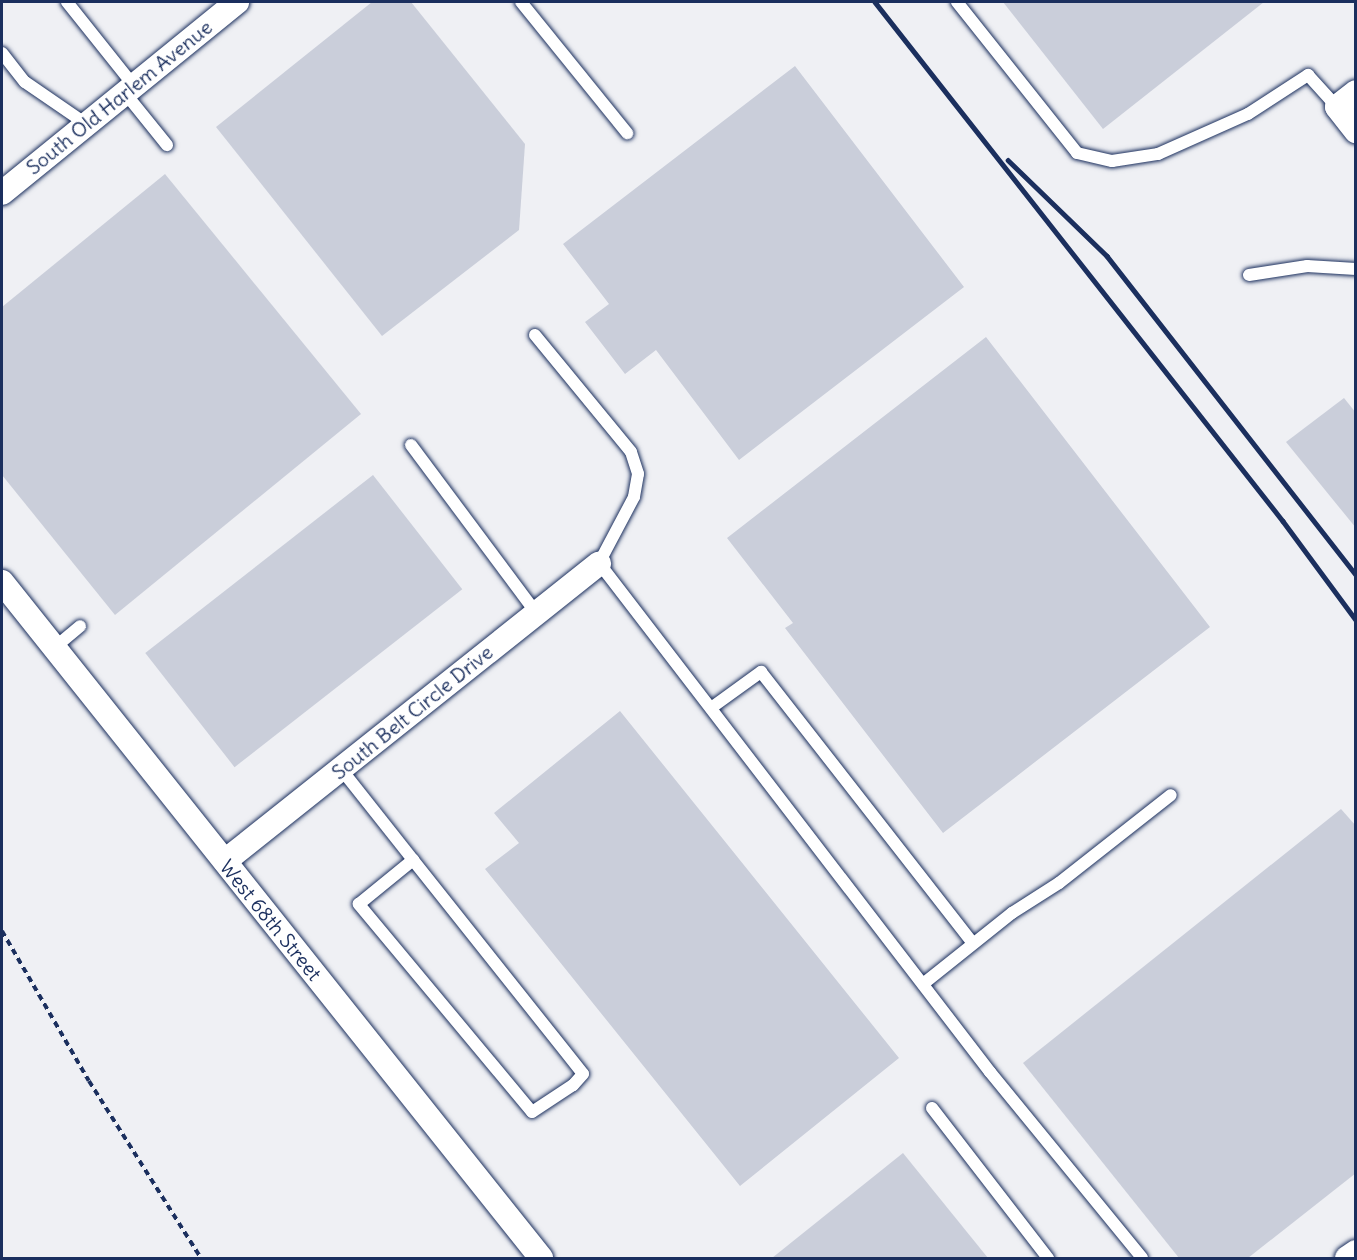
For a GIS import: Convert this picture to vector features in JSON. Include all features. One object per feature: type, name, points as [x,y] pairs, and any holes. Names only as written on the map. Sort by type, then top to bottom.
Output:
[{"type":"street","name":"South Old Harlem Avenue","points":[[2,193],[237,2]]},
{"type":"street","points":[[1356,92],[1337,107],[1356,131]]},
{"type":"street","name":"South Belt Circle Drive","points":[[225,861],[599,563]]},
{"type":"street","name":"West 68th Street","points":[[2,582],[541,1258]]},
{"type":"street","points":[[1347,1258],[1356,1252]]},
{"type":"lane","points":[[67,2],[167,145]]},
{"type":"lane","points":[[521,2],[627,133]]},
{"type":"lane","points":[[957,2],[1077,153],[1112,161],[1158,154],[1248,114],[1308,75],[1337,107]]},
{"type":"lane","points":[[2,53],[25,82],[86,124]]},
{"type":"lane","points":[[1249,275],[1307,266],[1356,269]]},
{"type":"lane","points":[[535,335],[631,452],[638,474],[634,497],[599,563],[990,1072],[1142,1258]]},
{"type":"lane","points":[[411,445],[536,613]]},
{"type":"lane","points":[[54,648],[80,626]]},
{"type":"lane","points":[[711,708],[761,672],[973,943]]},
{"type":"lane","points":[[341,769],[583,1074],[573,1085],[532,1112],[359,904],[413,860]]},
{"type":"lane","points":[[923,984],[1012,913],[1059,883],[1171,795]]},
{"type":"lane","points":[[932,1108],[1048,1258]]},
{"type":"path","points":[[2,932],[89,1081],[201,1258]]},
{"type":"shaded area","points":[[2,2],[1355,2],[1355,1258],[2,1258]]},
{"type":"building","points":[[372,2],[411,2],[525,144],[519,230],[382,336],[216,127]]},
{"type":"building","points":[[1003,2],[1264,2],[1103,129]]},
{"type":"building","points":[[795,66],[964,287],[739,460],[656,350],[625,374],[585,322],[609,304],[563,244]]},
{"type":"building","points":[[165,174],[361,414],[115,615],[2,475],[2,307]]},
{"type":"building","points":[[986,337],[1210,627],[943,833],[785,628],[793,623],[727,538]]},
{"type":"building","points":[[1344,398],[1356,413],[1356,528],[1286,442]]},
{"type":"building","points":[[373,475],[462,589],[235,767],[145,653]]},
{"type":"building","points":[[620,711],[899,1058],[740,1186],[485,869],[519,843],[494,813]]},
{"type":"building","points":[[1341,809],[1356,826],[1356,1173],[1248,1258],[1179,1258],[1023,1063]]},
{"type":"building","points":[[903,1153],[988,1258],[772,1258]]},
{"type":"railway","points":[[875,2],[1283,521],[1356,620]]},
{"type":"railway","points":[[1008,160],[1107,256],[1356,575]]}]
